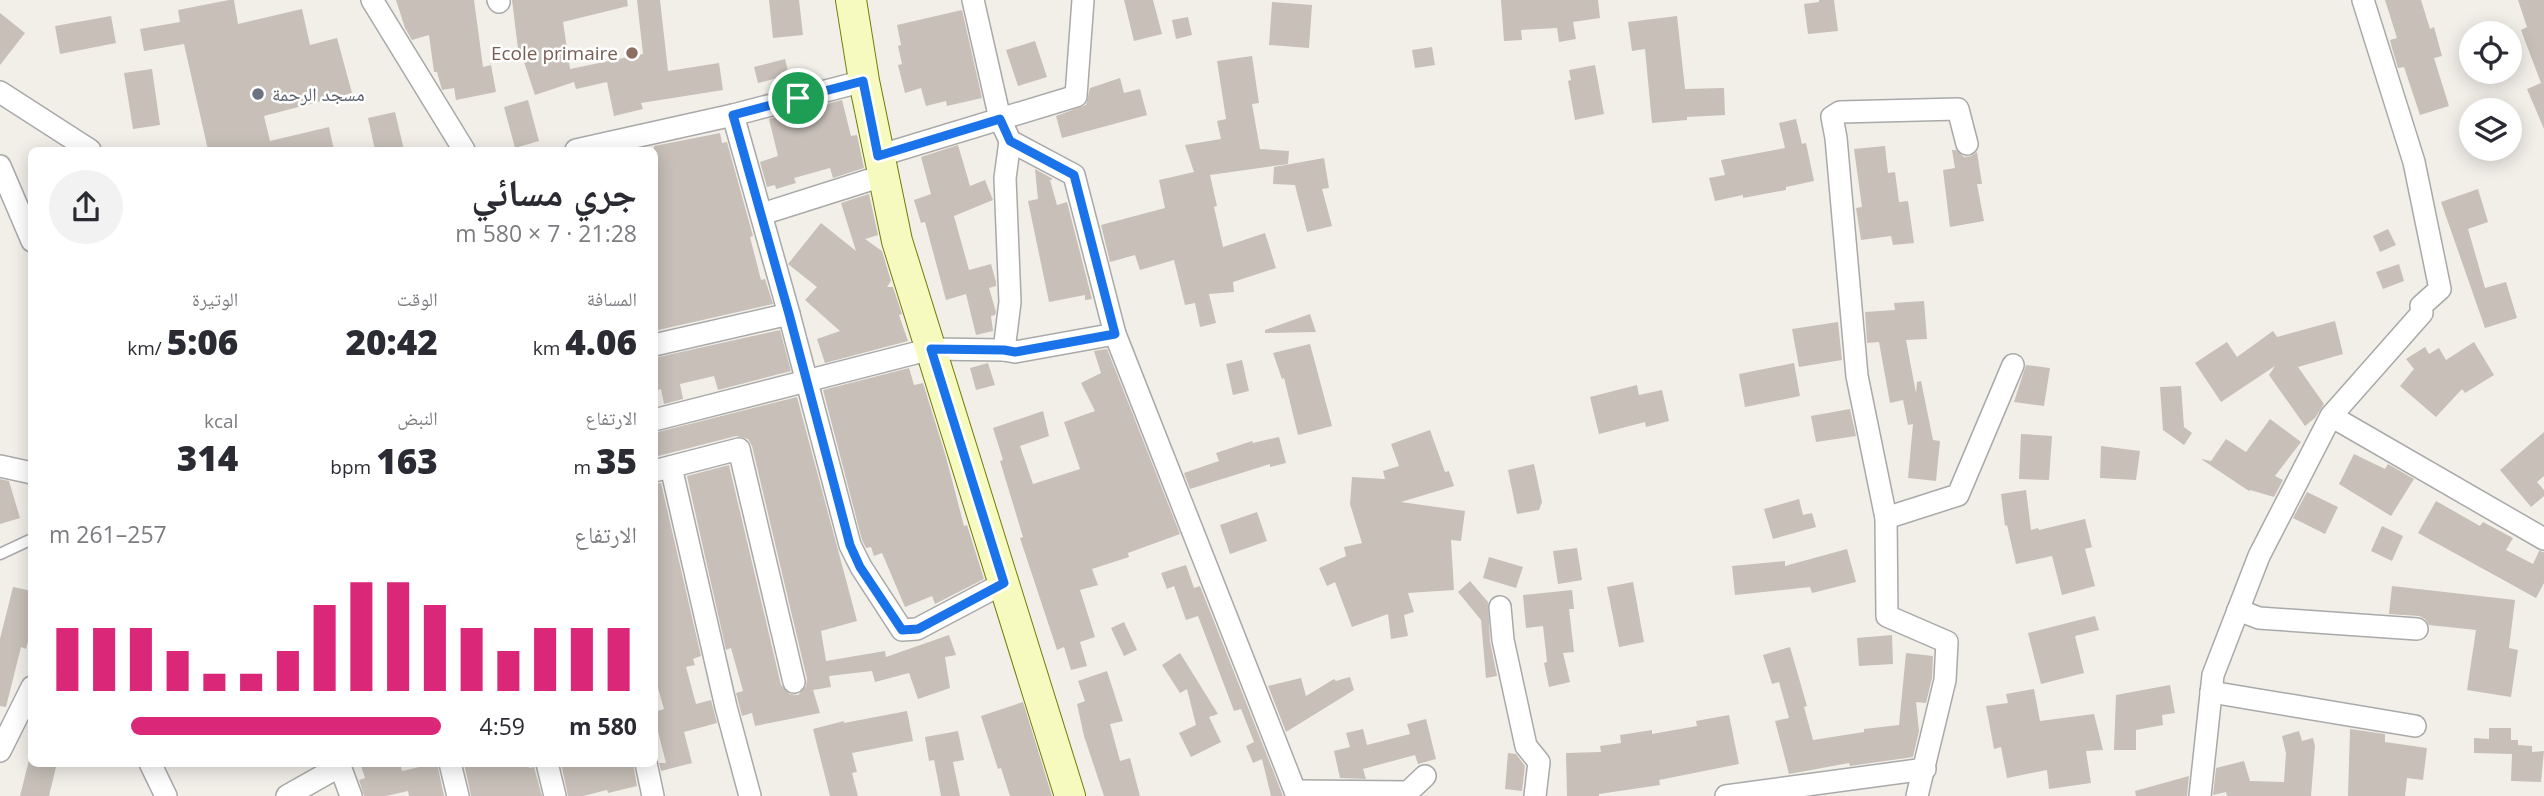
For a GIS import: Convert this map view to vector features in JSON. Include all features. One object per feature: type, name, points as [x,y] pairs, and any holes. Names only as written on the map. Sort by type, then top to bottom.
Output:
[{"type":"main road","points":[[851,0],[863,81],[897,241],[1070,796]]},
{"type":"street","points":[[372,0],[462,147]]},
{"type":"street","points":[[973,0],[1000,119],[1010,141],[1005,178],[1010,302],[1004,350]]},
{"type":"street","points":[[762,214],[1000,119],[1076,96],[1083,0]]},
{"type":"street","points":[[2200,796],[2213,675],[2259,556],[2331,416],[2421,313],[2421,306],[2440,289],[2414,162],[2363,0]]},
{"type":"street","points":[[589,147],[733,115],[863,81]]},
{"type":"street","points":[[0,92],[85,147]]},
{"type":"street","points":[[1917,796],[1945,680],[1947,642],[1887,616],[1886,518],[1857,376],[1832,117],[1840,112],[1958,109],[1967,144]]},
{"type":"street","points":[[733,115],[850,545],[860,567],[902,630],[918,629],[1004,583]]},
{"type":"street","points":[[1010,141],[1074,175],[1115,334],[1296,794],[1408,792],[1425,776]]},
{"type":"street","points":[[0,166],[28,232]]},
{"type":"street","points":[[658,344],[789,314]]},
{"type":"street","points":[[658,420],[931,349],[1015,352],[1115,334]]},
{"type":"street","points":[[1886,518],[1958,495],[2013,365]]},
{"type":"street","points":[[2331,416],[2544,539]]},
{"type":"street","points":[[750,796],[663,469],[739,449],[794,682]]},
{"type":"street","points":[[0,466],[28,472]]},
{"type":"street","points":[[1500,607],[1503,640],[1527,746],[1539,762],[1535,796]]},
{"type":"street","points":[[2238,610],[2259,618],[2417,629]]},
{"type":"street","points":[[2211,692],[2415,726]]},
{"type":"street","points":[[0,751],[28,695]]},
{"type":"street","points":[[152,767],[166,796]]},
{"type":"street","points":[[287,796],[335,767]]},
{"type":"street","points":[[341,767],[351,796]]},
{"type":"street","points":[[451,767],[457,796]]},
{"type":"street","points":[[548,767],[555,796]]},
{"type":"street","points":[[647,767],[653,796]]},
{"type":"street","points":[[1726,796],[1925,769]]},
{"type":"lane","points":[[0,554],[28,541]]},
{"type":"building","name":"مسجد الرحمة","points":[[234,0],[238,24],[302,9],[310,45],[337,38],[352,93],[264,116],[270,141],[329,127],[333,147],[207,147],[184,44],[144,51],[140,29],[180,22],[178,10]]},
{"type":"building","points":[[396,0],[474,0],[483,67],[491,65],[496,92],[456,100],[454,88],[442,90],[437,72],[434,72],[429,35],[412,40]]},
{"type":"building","points":[[512,0],[627,0],[628,6],[563,22],[570,69],[643,54],[637,0],[660,0],[668,71],[719,63],[723,90],[641,103],[643,109],[614,116],[607,82],[576,89],[574,82],[535,95],[522,56],[519,57]]},
{"type":"building","points":[[769,0],[799,0],[803,35],[773,38]]},
{"type":"building","points":[[1124,0],[1153,0],[1162,34],[1134,41]]},
{"type":"building","points":[[1501,0],[1598,0],[1600,18],[1573,22],[1576,39],[1559,42],[1557,28],[1521,30],[1522,40],[1504,41]]},
{"type":"building","points":[[1834,0],[1838,31],[1808,34],[1804,4]]},
{"type":"building","points":[[2385,0],[2421,0],[2430,29],[2434,27],[2442,56],[2434,58],[2449,106],[2420,115],[2404,67],[2398,68],[2390,40],[2397,38]]},
{"type":"building","points":[[2518,0],[2544,0],[2544,129],[2527,89],[2541,83],[2522,33],[2527,27]]},
{"type":"building","points":[[1272,2],[1312,5],[1309,48],[1269,45]]},
{"type":"building","points":[[962,10],[982,98],[947,106],[946,101],[926,106],[921,88],[905,93],[898,65],[902,64],[897,25]]},
{"type":"building","points":[[0,13],[25,33],[0,65]]},
{"type":"building","points":[[111,16],[116,43],[60,54],[55,26]]},
{"type":"building","points":[[1677,16],[1685,89],[1724,88],[1725,115],[1687,117],[1687,120],[1652,123],[1645,49],[1632,51],[1628,22]]},
{"type":"building","points":[[1188,17],[1192,35],[1176,39],[1172,20]]},
{"type":"building","points":[[1035,41],[1047,77],[1018,86],[1006,50]]},
{"type":"building","points":[[1432,47],[1435,65],[1415,68],[1412,50]]},
{"type":"building","points":[[1252,56],[1259,103],[1252,104],[1260,149],[1289,151],[1288,164],[1210,175],[1223,247],[1265,233],[1276,268],[1233,282],[1234,292],[1209,294],[1216,323],[1200,327],[1195,303],[1185,305],[1174,260],[1140,270],[1135,255],[1110,262],[1101,225],[1165,208],[1159,180],[1194,172],[1185,145],[1221,139],[1217,121],[1226,119],[1217,61]]},
{"type":"building","points":[[785,59],[789,75],[758,83],[754,67]]},
{"type":"building","points":[[1595,65],[1604,114],[1575,120],[1568,81],[1571,80],[1569,70]]},
{"type":"building","points":[[152,69],[160,125],[133,129],[124,73]]},
{"type":"building","points":[[1120,78],[1124,93],[1140,89],[1147,115],[1062,138],[1056,116],[1086,105],[1090,88]]},
{"type":"building","points":[[528,100],[539,141],[515,147],[504,107]]},
{"type":"building","points":[[842,100],[851,136],[857,135],[864,168],[833,178],[830,168],[794,178],[796,183],[776,189],[775,185],[767,187],[760,162],[778,156],[769,119]]},
{"type":"building","points":[[395,112],[403,147],[374,147],[368,118]]},
{"type":"building","points":[[1796,119],[1802,144],[1806,143],[1814,181],[1786,187],[1786,190],[1715,201],[1709,178],[1725,175],[1721,160],[1785,148],[1779,123]]},
{"type":"building","points":[[720,133],[722,143],[727,142],[753,236],[750,237],[761,280],[765,279],[773,304],[658,330],[658,147],[654,146]]},
{"type":"building","points":[[958,145],[970,186],[985,180],[993,200],[954,216],[969,270],[991,264],[996,282],[996,286],[989,288],[996,312],[991,316],[993,331],[976,335],[966,294],[946,300],[925,222],[921,223],[914,200],[931,194],[921,157]]},
{"type":"building","points":[[1885,146],[1888,173],[1895,172],[1899,202],[1908,201],[1914,243],[1893,245],[1891,236],[1861,240],[1856,208],[1862,207],[1854,149]]},
{"type":"building","points":[[1952,150],[1964,157],[1977,152],[1982,184],[1977,184],[1984,221],[1950,227],[1943,170],[1955,168]]},
{"type":"building","points":[[1324,158],[1329,188],[1322,189],[1332,226],[1307,232],[1295,185],[1273,184],[1274,167]]},
{"type":"building","points":[[1035,169],[1053,179],[1050,180],[1057,205],[1067,202],[1092,299],[1085,300],[1085,295],[1049,302],[1028,201],[1038,199]]},
{"type":"building","points":[[2478,189],[2488,222],[2468,229],[2485,288],[2506,282],[2517,318],[2485,328],[2441,202]]},
{"type":"building","points":[[869,194],[878,235],[865,239],[882,251],[891,281],[887,287],[893,287],[908,341],[825,363],[817,339],[840,331],[805,300],[817,287],[788,264],[821,223],[856,251],[841,203]]},
{"type":"building","points":[[2388,229],[2396,245],[2380,252],[2373,236]]},
{"type":"building","points":[[2399,264],[2404,281],[2383,289],[2376,272]]},
{"type":"building","points":[[1924,301],[1927,339],[1906,340],[1916,393],[1917,382],[1921,381],[1933,440],[1940,441],[1936,481],[1908,478],[1913,424],[1908,425],[1903,400],[1890,403],[1879,342],[1867,343],[1865,312],[1895,310],[1894,303]]},
{"type":"building","points":[[1310,314],[1316,332],[1265,333],[1265,330]]},
{"type":"building","points":[[2335,321],[2343,354],[2298,367],[2324,404],[2315,418],[2305,426],[2269,375],[2275,366],[2221,402],[2195,363],[2227,342],[2237,357],[2273,331],[2277,337]]},
{"type":"building","points":[[1838,322],[1842,360],[1799,367],[1792,329]]},
{"type":"building","points":[[780,330],[791,371],[718,390],[714,376],[680,384],[683,399],[664,404],[661,389],[658,390],[658,357]]},
{"type":"building","points":[[2474,342],[2494,375],[2465,393],[2462,389],[2436,417],[2400,386],[2414,369],[2406,359],[2425,347],[2429,354],[2439,348],[2446,360]]},
{"type":"building","points":[[1310,344],[1332,426],[1298,435],[1284,378],[1282,379],[1273,353]]},
{"type":"building","points":[[1107,349],[1180,534],[1128,553],[1129,557],[1092,569],[1098,585],[1080,590],[1095,637],[1080,642],[1087,666],[1071,670],[1064,647],[1057,650],[1020,538],[1023,537],[993,428],[1043,411],[1049,436],[1020,446],[1033,484],[1080,469],[1064,422],[1095,411],[1081,383],[1101,373],[1094,351]]},
{"type":"building","points":[[1242,360],[1249,391],[1233,395],[1226,364]]},
{"type":"building","points":[[988,363],[995,385],[976,390],[970,368]]},
{"type":"building","points":[[1794,363],[1800,396],[1745,407],[1739,374]]},
{"type":"building","points":[[2026,365],[2050,368],[2044,406],[2014,402]]},
{"type":"building","points":[[909,368],[914,385],[923,383],[964,526],[967,525],[984,579],[935,604],[932,596],[905,607],[882,553],[874,556],[871,547],[866,548],[862,540],[823,390]]},
{"type":"building","points":[[1637,385],[1639,395],[1662,390],[1669,421],[1646,427],[1645,422],[1599,434],[1590,397]]},
{"type":"building","points":[[2181,386],[2184,427],[2192,433],[2184,445],[2163,430],[2160,387]]},
{"type":"building","points":[[797,397],[857,621],[821,631],[826,661],[885,651],[886,657],[949,635],[956,655],[945,657],[950,688],[918,699],[909,673],[875,682],[872,671],[829,676],[831,687],[813,690],[820,713],[755,726],[752,713],[742,716],[736,693],[743,691],[731,648],[726,650],[687,476],[729,465],[781,685],[790,694],[798,695],[806,686],[807,679],[752,446],[748,439],[736,436],[658,456],[658,432]]},
{"type":"building","points":[[1850,409],[1856,436],[1816,442],[1811,416]]},
{"type":"building","points":[[2270,419],[2301,442],[2275,476],[2283,480],[2274,497],[2249,491],[2201,459],[2211,461],[2226,439],[2246,452]]},
{"type":"building","points":[[1430,430],[1445,472],[1449,471],[1454,486],[1401,502],[1465,511],[1461,541],[1451,540],[1454,590],[1408,593],[1414,612],[1404,615],[1408,636],[1391,639],[1388,614],[1352,627],[1335,582],[1327,586],[1319,568],[1346,556],[1344,547],[1362,543],[1350,504],[1352,477],[1385,479],[1383,471],[1399,466],[1391,444]]},
{"type":"building","points":[[2544,432],[2544,476],[2537,482],[2544,490],[2544,496],[2531,507],[2500,470]]},
{"type":"building","points":[[2021,434],[2052,436],[2049,480],[2019,479]]},
{"type":"building","points":[[1279,437],[1286,463],[1270,467],[1270,464],[1190,489],[1184,473],[1219,461],[1216,453],[1252,441],[1253,443]]},
{"type":"building","points":[[2101,446],[2140,451],[2136,480],[2100,478]]},
{"type":"building","points":[[2354,454],[2385,469],[2388,464],[2414,479],[2391,516],[2339,484]]},
{"type":"building","points":[[1534,464],[1542,502],[1539,510],[1517,514],[1508,470]]},
{"type":"building","points":[[0,479],[9,481],[20,518],[0,524]]},
{"type":"building","points":[[658,483],[661,483],[701,656],[693,659],[695,665],[686,667],[696,704],[711,700],[717,723],[684,732],[692,763],[661,771],[659,763],[666,763],[658,732],[658,711],[664,709],[658,688]]},
{"type":"building","points":[[2026,490],[2031,530],[2085,519],[2092,547],[2085,549],[2095,586],[2062,595],[2052,556],[2016,564],[2007,525],[2005,526],[2001,494]]},
{"type":"building","points":[[2307,492],[2338,507],[2325,534],[2293,518]]},
{"type":"building","points":[[1799,499],[1803,515],[1812,513],[1816,527],[1773,539],[1764,509]]},
{"type":"building","points":[[2436,501],[2480,526],[2483,522],[2513,538],[2506,550],[2533,564],[2539,551],[2544,552],[2544,583],[2536,598],[2418,533]]},
{"type":"building","points":[[1257,512],[1267,541],[1230,554],[1220,525]]},
{"type":"building","points":[[2382,526],[2403,536],[2392,561],[2371,551]]},
{"type":"building","points":[[1577,548],[1582,580],[1558,584],[1553,551]]},
{"type":"building","points":[[1847,549],[1856,582],[1812,593],[1810,587],[1735,595],[1732,566],[1785,561],[1785,566]]},
{"type":"building","points":[[1489,557],[1523,567],[1516,588],[1483,578]]},
{"type":"building","points":[[1186,565],[1194,588],[1200,586],[1283,796],[1271,796],[1262,759],[1253,763],[1246,746],[1254,742],[1241,709],[1234,711],[1198,616],[1186,620],[1174,586],[1167,589],[1161,573]]},
{"type":"building","points":[[1470,581],[1488,602],[1490,641],[1497,676],[1486,678],[1481,620],[1458,592]]},
{"type":"building","points":[[1633,582],[1644,642],[1619,647],[1607,587]]},
{"type":"building","points":[[2392,586],[2515,600],[2509,648],[2518,650],[2511,697],[2467,690],[2476,630],[2429,625],[2419,616],[2389,614]]},
{"type":"building","points":[[13,587],[28,590],[28,642],[26,649],[21,647],[6,707],[0,706],[0,639]]},
{"type":"building","points":[[1572,590],[1574,609],[1569,609],[1574,652],[1563,653],[1570,682],[1549,687],[1544,663],[1547,662],[1543,626],[1526,628],[1523,595]]},
{"type":"building","points":[[2095,616],[2099,630],[2075,636],[2084,673],[2041,684],[2028,633]]},
{"type":"building","points":[[1124,622],[1137,650],[1124,656],[1111,628]]},
{"type":"building","points":[[1892,635],[1893,664],[1859,666],[1857,638]]},
{"type":"building","points":[[1790,647],[1807,706],[1804,707],[1813,740],[1899,725],[1906,653],[1933,656],[1932,678],[1926,703],[1916,702],[1919,731],[1913,757],[1850,766],[1849,763],[1789,774],[1775,721],[1789,718],[1779,682],[1772,684],[1763,655]]},
{"type":"building","points":[[1180,653],[1218,714],[1209,717],[1221,742],[1191,757],[1179,733],[1196,725],[1187,689],[1180,693],[1162,665]]},
{"type":"building","points":[[1107,671],[1123,721],[1110,724],[1120,761],[1130,758],[1140,796],[1104,796],[1084,736],[1077,704],[1085,701],[1078,681]]},
{"type":"building","points":[[1350,677],[1354,690],[1286,732],[1268,686],[1301,678],[1306,696],[1334,679],[1336,681]]},
{"type":"building","points":[[2170,685],[2175,713],[2162,715],[2163,725],[2136,730],[2136,750],[2114,750],[2116,695]]},
{"type":"building","points":[[2034,689],[2040,721],[2094,714],[2103,750],[2086,751],[2091,783],[2049,789],[2047,770],[2007,778],[2001,747],[1994,749],[1986,706],[2008,703],[2006,694]]},
{"type":"building","points":[[1023,702],[1052,796],[1010,796],[981,716]]},
{"type":"building","points":[[907,711],[913,741],[852,753],[857,772],[852,773],[858,796],[830,796],[813,729]]},
{"type":"building","points":[[1729,715],[1739,764],[1659,780],[1660,785],[1599,796],[1567,796],[1566,753],[1601,752],[1600,746],[1621,743],[1620,735],[1652,730],[1652,734],[1697,726],[1696,721]]},
{"type":"building","points":[[1426,719],[1436,759],[1418,764],[1415,755],[1363,769],[1366,779],[1340,778],[1334,751],[1350,747],[1346,733],[1363,729],[1367,745],[1410,734],[1407,724]]},
{"type":"building","points":[[2489,728],[2511,728],[2511,740],[2518,740],[2518,745],[2532,746],[2532,752],[2544,751],[2541,782],[2511,781],[2512,754],[2474,753],[2474,738],[2489,739]]},
{"type":"building","points":[[2350,729],[2385,734],[2385,742],[2427,748],[2423,780],[2407,778],[2405,796],[2348,796]]},
{"type":"building","points":[[958,731],[964,760],[953,762],[960,796],[941,796],[934,760],[929,761],[925,737]]},
{"type":"building","points":[[2299,731],[2302,741],[2313,738],[2315,746],[2311,796],[2227,796],[2226,792],[2213,795],[2216,768],[2244,761],[2250,781],[2284,782],[2286,753],[2282,736]]},
{"type":"building","points":[[1508,753],[1516,754],[1525,766],[1522,791],[1505,789]]},
{"type":"building","points":[[28,764],[28,767],[56,767],[49,796],[20,796]]},
{"type":"building","points":[[361,767],[401,767],[402,771],[438,767],[444,796],[409,796],[408,791],[386,796],[364,796],[359,780],[365,778]]},
{"type":"building","points":[[465,767],[534,767],[542,796],[471,796]]},
{"type":"building","points":[[562,767],[634,767],[637,786],[608,793],[607,790],[583,796],[568,796]]},
{"type":"building","points":[[2189,776],[2187,796],[2136,796],[2135,791]]},
{"type":"place","name":"Ecole primaire","points":[[632,53]]},
{"type":"place","name":"مسجد الرحمة","points":[[258,94]]},
{"type":"route","points":[[863,81],[878,156],[1000,119],[1010,141],[1074,175],[1115,334],[1015,352],[931,349],[1004,583],[918,629],[902,630],[860,567],[850,545],[733,115],[798,98],[863,81]]}]
